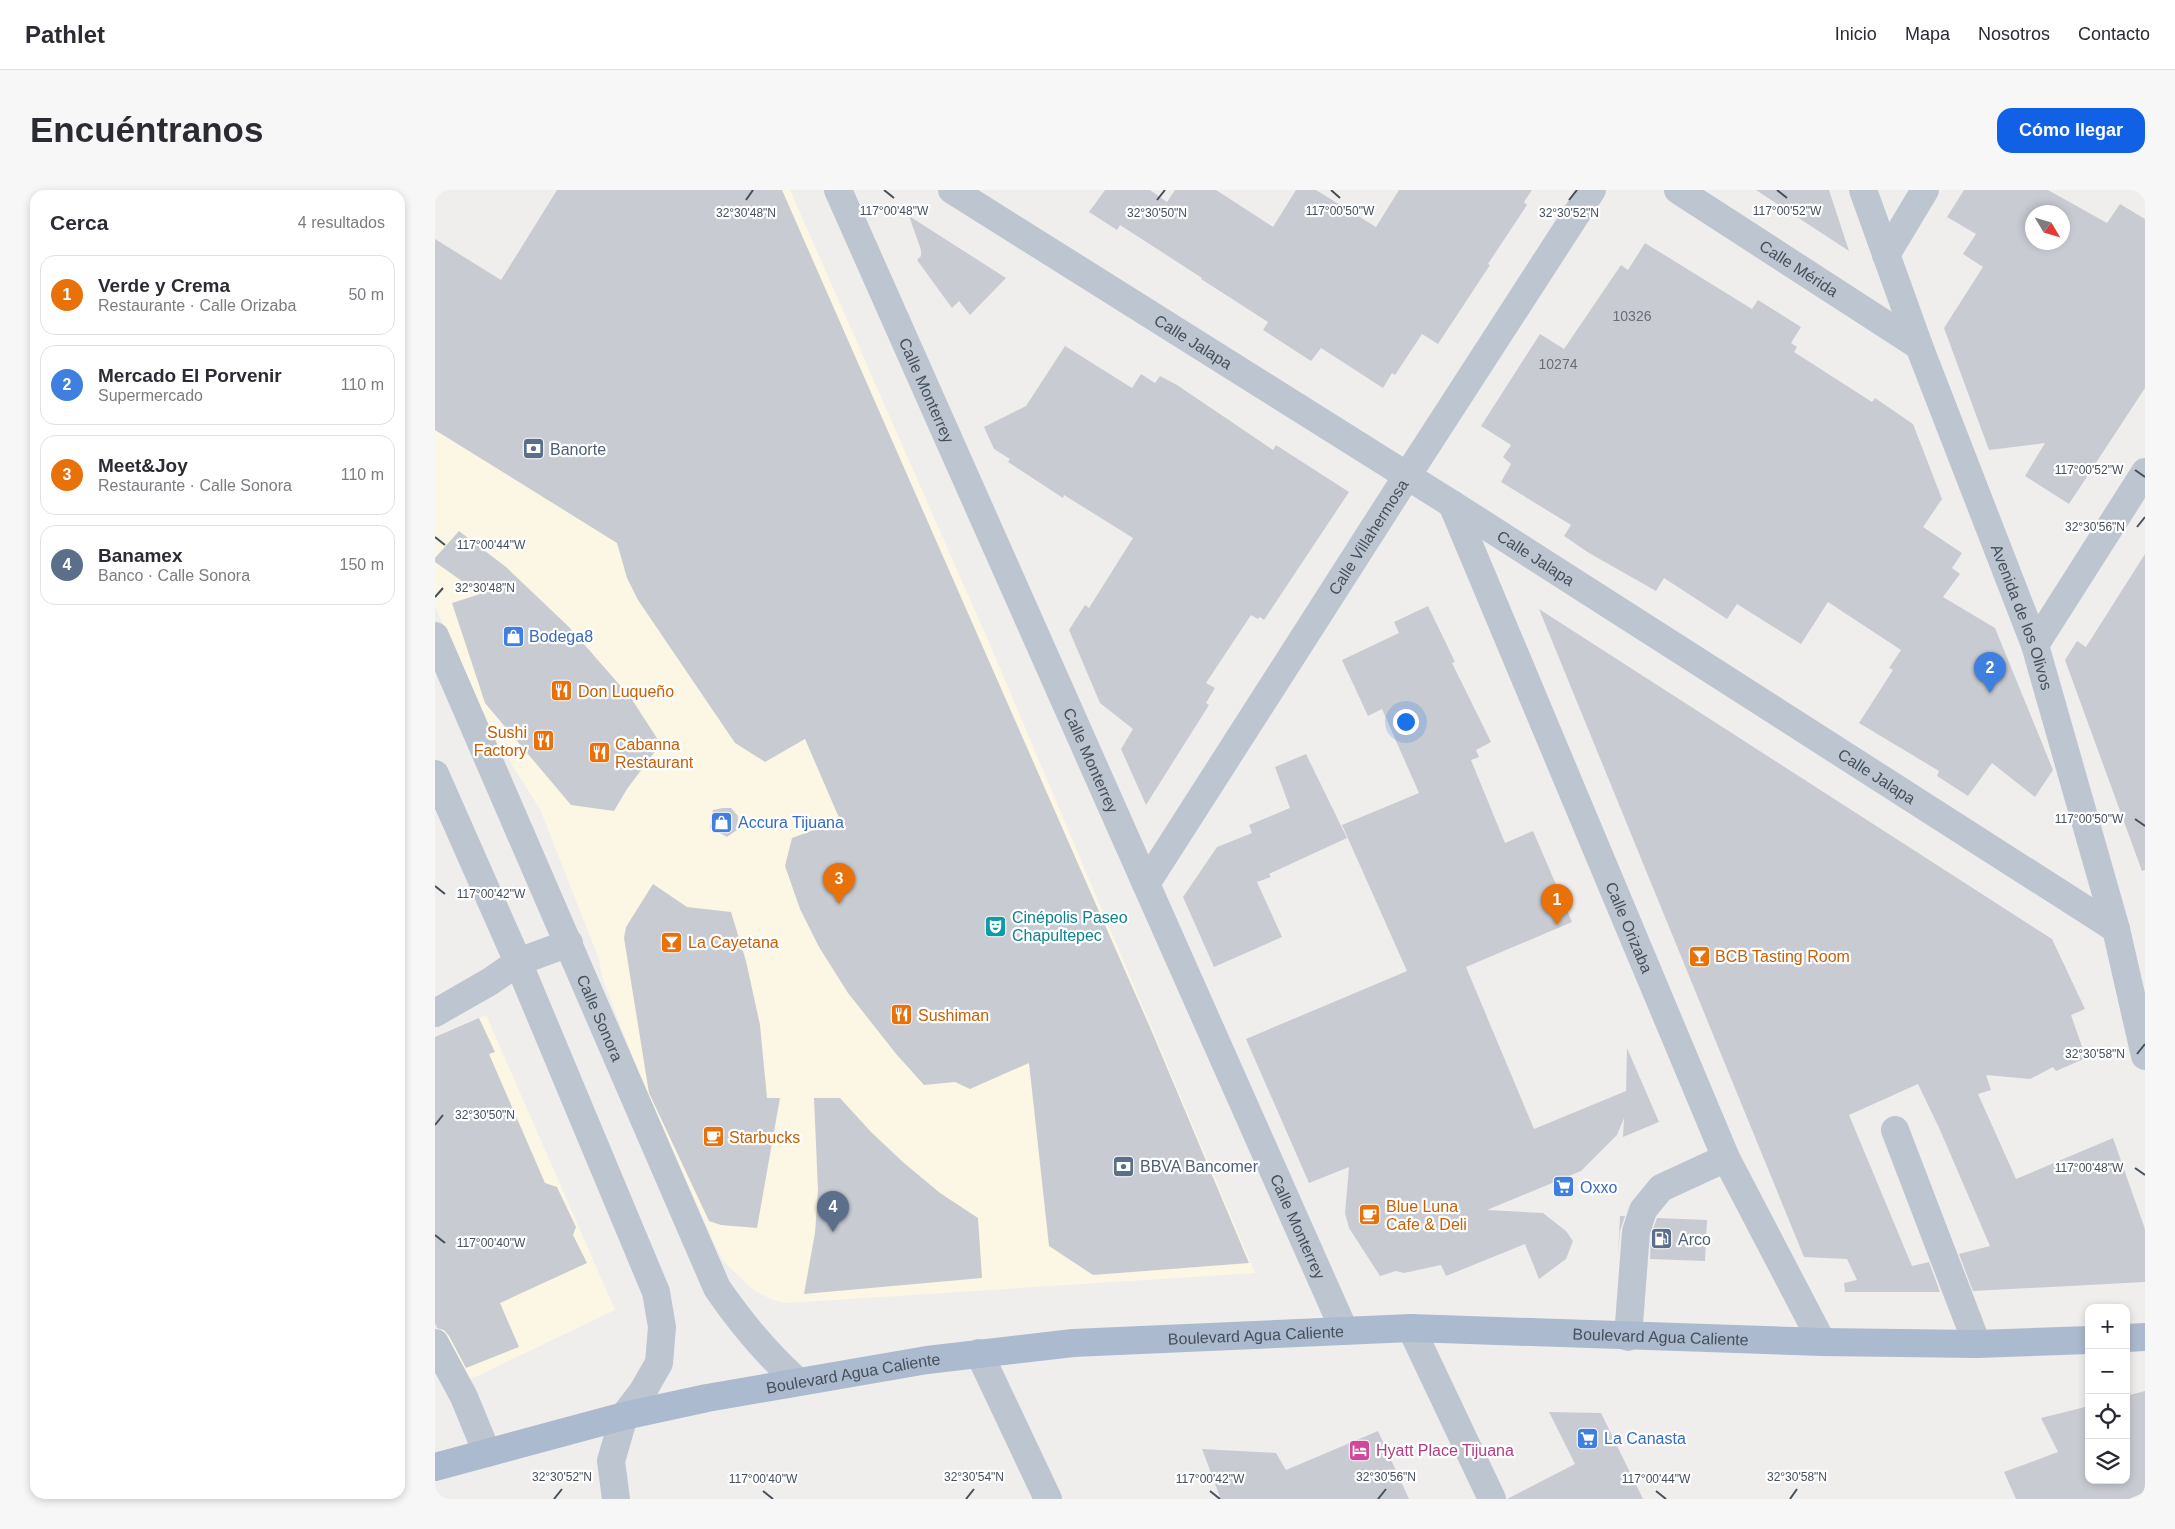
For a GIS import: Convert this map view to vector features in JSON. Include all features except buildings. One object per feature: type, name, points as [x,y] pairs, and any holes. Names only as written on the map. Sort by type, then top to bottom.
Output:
[{"type":"main road","name":"Boulevard Agua Caliente","points":[[435,1468],[625,1416],[797,1381],[979,1353],[1073,1342],[1411,1328],[1628,1337],[1822,1342],[1977,1344],[2085,1340]]},
{"type":"main road","points":[[2130,1338],[2145,1337]]},
{"type":"street","name":"Calle Monterrey","points":[[838,190],[1343,1330]]},
{"type":"street","name":"Calle Jalapa","points":[[952,190],[1452,504],[2116,929]]},
{"type":"street","name":"Calle Villahermosa","points":[[1146,884],[1592,190]]},
{"type":"street","name":"Calle Mérida","points":[[1679,190],[1919,346]]},
{"type":"street","name":"Avenida de los Olivos","points":[[1863,190],[1919,346],[2035,645],[2116,929],[2143,1041]]},
{"type":"street","points":[[1886,255],[1925,190]]},
{"type":"street","points":[[2035,645],[2145,472]]},
{"type":"street","name":"Calle Orizaba","points":[[1452,504],[1726,1158],[1822,1342]]},
{"type":"street","name":"Calle Sonora","points":[[435,636],[717,1288],[742,1323],[765,1350],[797,1381]]},
{"type":"street","points":[[435,774],[518,962],[657,1292],[662,1327],[659,1363],[643,1391],[625,1416],[611,1461],[615,1499]]},
{"type":"street","points":[[435,1013],[491,981],[518,962],[569,943]]},
{"type":"street","points":[[1895,1130],[1977,1344]]},
{"type":"street","points":[[1628,1337],[1636,1232],[1643,1210],[1661,1188],[1726,1158]]},
{"type":"street","points":[[1411,1328],[1492,1499]]},
{"type":"street","points":[[435,1343],[464,1396],[487,1454]]},
{"type":"street","points":[[979,1353],[1048,1499]]},
{"type":"shaded area","points":[[557,190],[790,190],[994,654],[1255,1273],[787,1303],[773,1300],[755,1291],[725,1263],[716,1247],[642,1082],[602,977],[599,959],[540,809],[485,722],[435,606],[435,385]]},
{"type":"shaded area","points":[[486,1015],[615,1310],[467,1381],[435,1314],[435,1038]]},
{"type":"place","name":"Banorte","points":[[534,449]]},
{"type":"place","name":"Bodega8","points":[[513,636]]},
{"type":"place","name":"Don Luqueño","points":[[562,691]]},
{"type":"place","name":"Mercado El Porvenir","points":[[1990,693]]},
{"type":"place","name":"Sushi Factory","points":[[543,741]]},
{"type":"place","name":"Cabanna Restaurant","points":[[599,753]]},
{"type":"place","name":"Accura Tijuana","points":[[722,822]]},
{"type":"place","name":"Meet&Joy","points":[[839,904]]},
{"type":"place","name":"Verde y Crema","points":[[1557,925]]},
{"type":"place","name":"Cinépolis Paseo Chapultepec","points":[[996,926]]},
{"type":"place","name":"La Cayetana","points":[[672,942]]},
{"type":"place","name":"BCB Tasting Room","points":[[1699,956]]},
{"type":"place","name":"Sushiman","points":[[902,1015]]},
{"type":"place","name":"Starbucks","points":[[713,1137]]},
{"type":"place","name":"BBVA Bancomer","points":[[1124,1166]]},
{"type":"place","name":"Oxxo","points":[[1564,1187]]},
{"type":"place","name":"Blue Luna Cafe & Deli","points":[[1370,1215]]},
{"type":"place","name":"Banamex","points":[[833,1232]]},
{"type":"place","name":"Arco","points":[[1662,1239]]},
{"type":"place","name":"La Canasta","points":[[1588,1438]]},
{"type":"place","name":"Hyatt Place Tijuana","points":[[1360,1450]]}]
